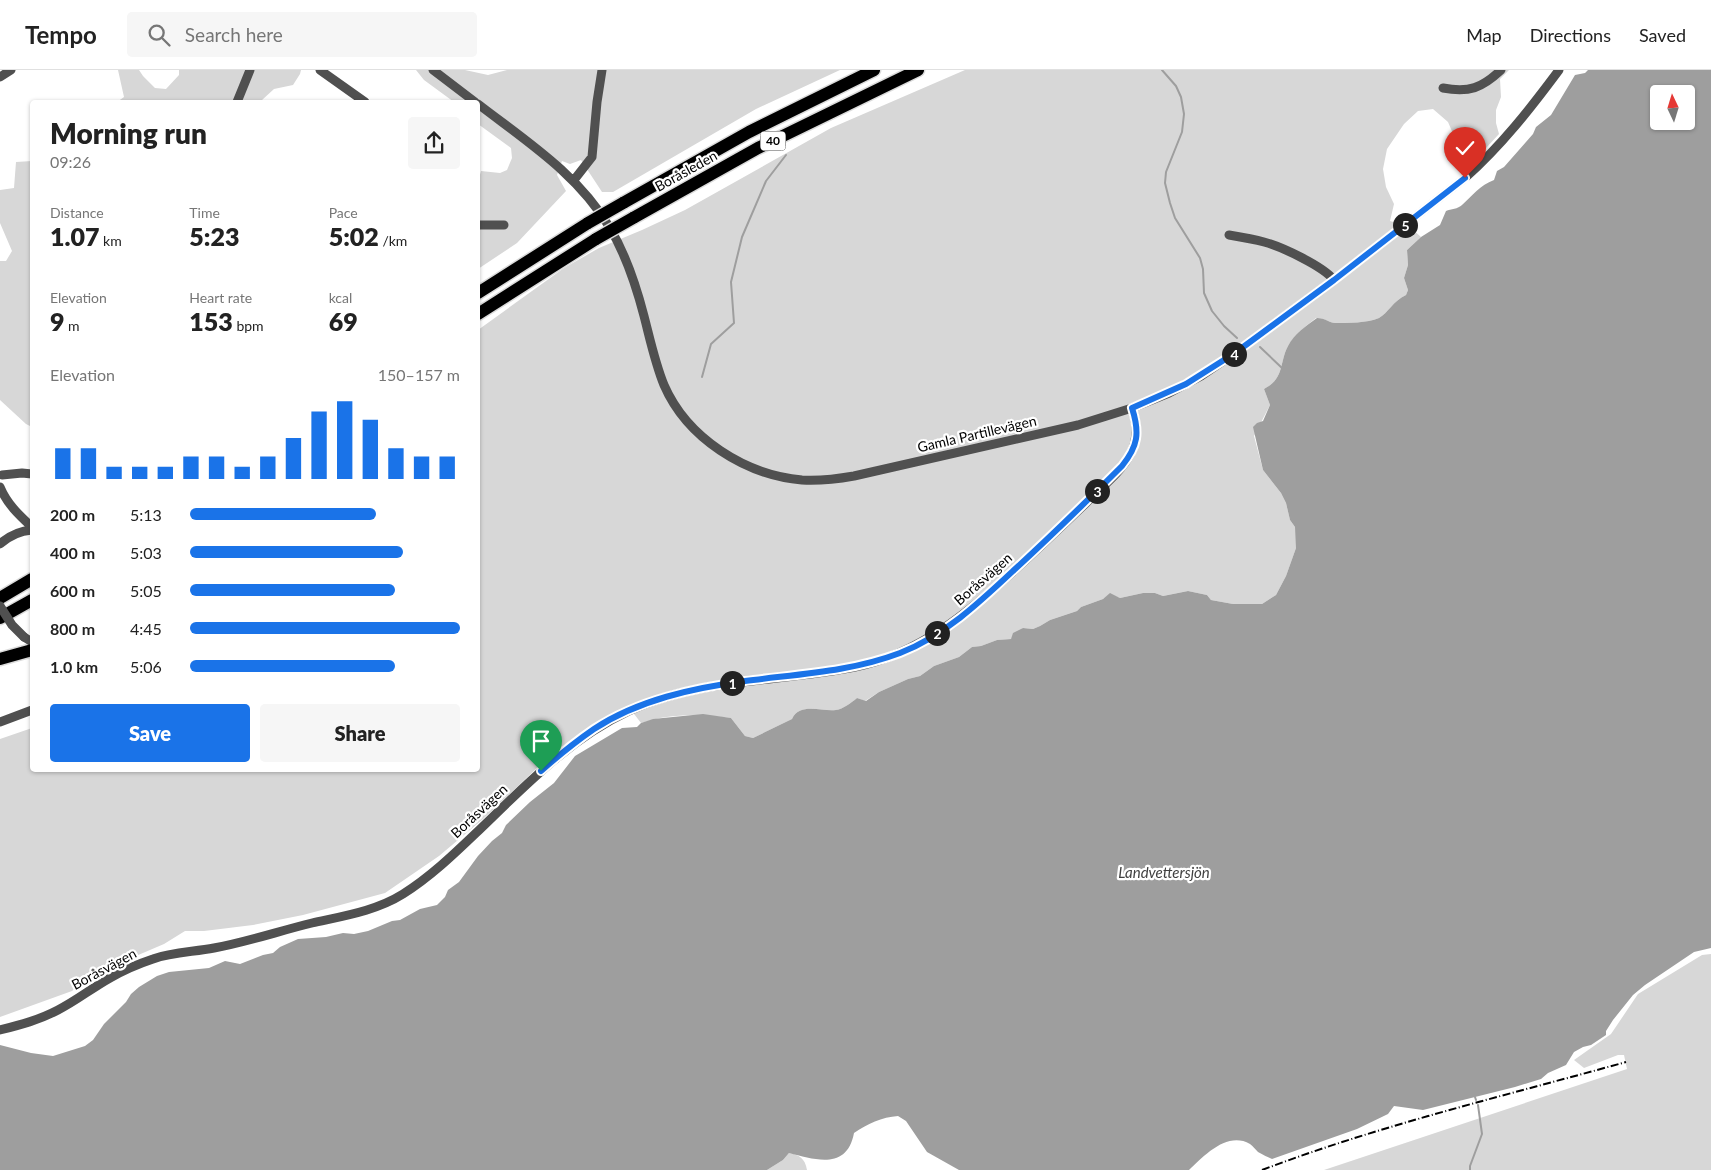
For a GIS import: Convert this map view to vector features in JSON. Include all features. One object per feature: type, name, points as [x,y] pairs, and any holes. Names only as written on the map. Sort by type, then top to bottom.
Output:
[{"type":"highway","name":"Boråsleden","points":[[480,292],[623,202],[749,132],[874,70]]},
{"type":"highway","name":"Boråsleden","points":[[480,313],[596,239],[758,148],[918,70]]},
{"type":"highway","points":[[0,598],[30,580]]},
{"type":"highway","points":[[0,618],[30,601]]},
{"type":"highway","points":[[0,659],[30,651]]},
{"type":"street","points":[[0,77],[11,70]]},
{"type":"street","points":[[238,100],[250,70]]},
{"type":"street","points":[[320,70],[362,100]]},
{"type":"street","name":"Gamla Partillevägen","points":[[433,70],[472,100]]},
{"type":"street","points":[[574,180],[592,157],[602,70]]},
{"type":"street","points":[[1442,88],[1471,90],[1484,84],[1501,70]]},
{"type":"street","name":"Gamla Partillevägen","points":[[480,106],[574,180],[609,226],[628,263],[664,386],[672,402],[688,422],[698,433],[720,450],[744,464],[795,479],[819,480],[845,478],[1058,430],[1132,408],[1169,393],[1201,376],[1334,280],[1450,190],[1481,163],[1526,114],[1559,70]]},
{"type":"street","points":[[480,225],[504,225]]},
{"type":"street","points":[[1229,234],[1266,242],[1316,265],[1330,274],[1334,280]]},
{"type":"street","name":"Boråsvägen","points":[[0,1030],[28,1023],[59,1010],[110,978],[157,957],[247,941],[343,917],[398,897],[422,881],[562,752],[596,728],[628,711],[668,697],[706,688],[816,674],[859,666],[902,652],[928,638],[955,622],[980,602],[1122,466],[1130,456],[1137,440],[1136,422],[1132,408]]},
{"type":"street","points":[[2,475],[30,474]]},
{"type":"street","points":[[0,487],[11,506],[30,526]]},
{"type":"street","points":[[0,544],[9,536],[30,529]]},
{"type":"street","points":[[0,606],[12,625],[30,641]]},
{"type":"street","points":[[0,722],[30,711]]},
{"type":"shaded area","points":[[118,70],[139,70],[155,88],[166,89],[179,75],[179,70],[301,70],[293,85],[274,89],[262,100],[120,100],[124,97]]},
{"type":"shaded area","points":[[416,70],[465,70],[488,75],[507,70],[840,70],[756,109],[613,192],[602,192],[581,160],[570,164],[562,161],[557,175],[566,191],[517,243],[480,268],[480,175],[481,171],[500,173],[507,170],[512,158],[511,148],[480,125],[480,100],[451,100],[424,80]]},
{"type":"shaded area","points":[[965,70],[1509,70],[1500,79],[1501,97],[1496,110],[1496,123],[1499,134],[1473,162],[1463,157],[1448,122],[1433,109],[1418,111],[1404,124],[1387,149],[1383,169],[1386,187],[1394,204],[1390,221],[1410,227],[1421,237],[1407,250],[1408,265],[1404,278],[1408,290],[1406,295],[1398,300],[1382,316],[1374,320],[1335,323],[1316,318],[1301,330],[1288,346],[1278,375],[1271,385],[1264,389],[1270,405],[1254,436],[1263,470],[1281,493],[1297,535],[1296,548],[1286,576],[1276,595],[1262,604],[1233,604],[1211,600],[1207,595],[1188,591],[1163,596],[1155,593],[1143,593],[1120,598],[1110,594],[1103,599],[1081,607],[1077,611],[1050,620],[1033,629],[1023,628],[1011,639],[997,640],[972,647],[959,657],[934,666],[920,676],[908,679],[879,692],[865,701],[857,698],[850,704],[836,710],[806,709],[800,711],[792,719],[753,738],[745,736],[731,718],[686,715],[663,717],[641,723],[628,706],[579,734],[537,768],[483,819],[439,856],[385,893],[303,915],[253,925],[204,931],[185,931],[164,944],[89,976],[72,991],[0,1017],[0,739],[30,729],[30,772],[480,772],[480,329],[564,268],[599,248],[685,210],[831,128]]},
{"type":"shaded area","points":[[30,161],[30,426],[0,400],[0,261],[6,261],[12,251],[0,223],[0,190],[14,188],[16,162]]},
{"type":"shaded area","points":[[1711,954],[1711,1170],[1324,1170],[1627,1069],[1624,1055],[1618,1055],[1584,1068],[1574,1060],[1611,1034],[1638,994],[1702,955]]},
{"type":"shaded area","points":[[789,1153],[801,1158],[807,1170],[767,1170],[783,1160]]},
{"type":"water","name":"Landvettersjön","points":[[1588,70],[1711,70],[1711,948],[1694,952],[1645,985],[1633,995],[1613,1020],[1606,1031],[1606,1035],[1591,1045],[1574,1052],[1566,1065],[1548,1073],[1541,1079],[1423,1110],[1394,1106],[1388,1114],[1357,1129],[1272,1159],[1258,1152],[1250,1144],[1241,1141],[1225,1143],[1209,1152],[1189,1170],[959,1170],[927,1152],[906,1121],[898,1116],[875,1122],[854,1133],[845,1153],[837,1157],[829,1160],[820,1160],[789,1153],[783,1160],[767,1170],[0,1170],[0,1045],[31,1053],[53,1056],[85,1046],[93,1040],[104,1024],[126,1002],[131,994],[157,976],[169,972],[209,968],[225,961],[240,964],[273,953],[280,947],[298,939],[368,931],[392,921],[400,920],[420,909],[437,905],[445,897],[448,890],[459,882],[478,856],[502,833],[506,825],[530,802],[554,783],[575,756],[622,728],[637,727],[641,723],[653,719],[703,714],[731,718],[745,736],[753,738],[792,719],[800,711],[806,709],[836,710],[850,704],[857,698],[866,701],[879,692],[908,679],[920,676],[934,666],[959,657],[972,647],[997,640],[1011,639],[1013,633],[1023,628],[1033,629],[1050,620],[1077,611],[1081,607],[1103,599],[1110,593],[1120,598],[1143,593],[1155,593],[1163,596],[1188,591],[1207,595],[1211,600],[1233,604],[1262,604],[1276,595],[1286,576],[1296,548],[1295,527],[1290,520],[1286,503],[1281,493],[1263,470],[1253,427],[1263,421],[1270,405],[1264,389],[1271,385],[1278,375],[1285,352],[1301,330],[1317,318],[1335,323],[1374,320],[1382,316],[1398,300],[1406,295],[1408,290],[1404,278],[1408,265],[1407,250],[1421,237],[1440,225],[1446,211],[1460,206],[1480,188],[1494,180],[1497,171],[1504,167],[1533,134],[1536,127],[1551,115],[1575,75],[1585,73]]},
{"type":"waterway","points":[[1162,70],[1176,86],[1181,97],[1184,114],[1182,132],[1166,172],[1165,183],[1170,203],[1175,218],[1200,258],[1203,269],[1204,293],[1212,311],[1237,338]]},
{"type":"waterway","points":[[702,377],[711,344],[734,323],[731,282],[742,237],[766,181],[786,155]]},
{"type":"waterway","points":[[1260,347],[1282,368]]},
{"type":"waterway","points":[[1470,1170],[1482,1134],[1478,1105]]},
{"type":"railway","points":[[1262,1170],[1397,1125],[1626,1062]]},
{"type":"route","points":[[541,771],[562,752],[596,728],[644,704],[706,688],[816,674],[859,666],[902,652],[955,622],[980,602],[1034,552],[1122,466],[1130,456],[1137,440],[1137,428],[1132,408],[1169,393],[1201,376],[1235,353],[1334,280],[1465,178]]}]
